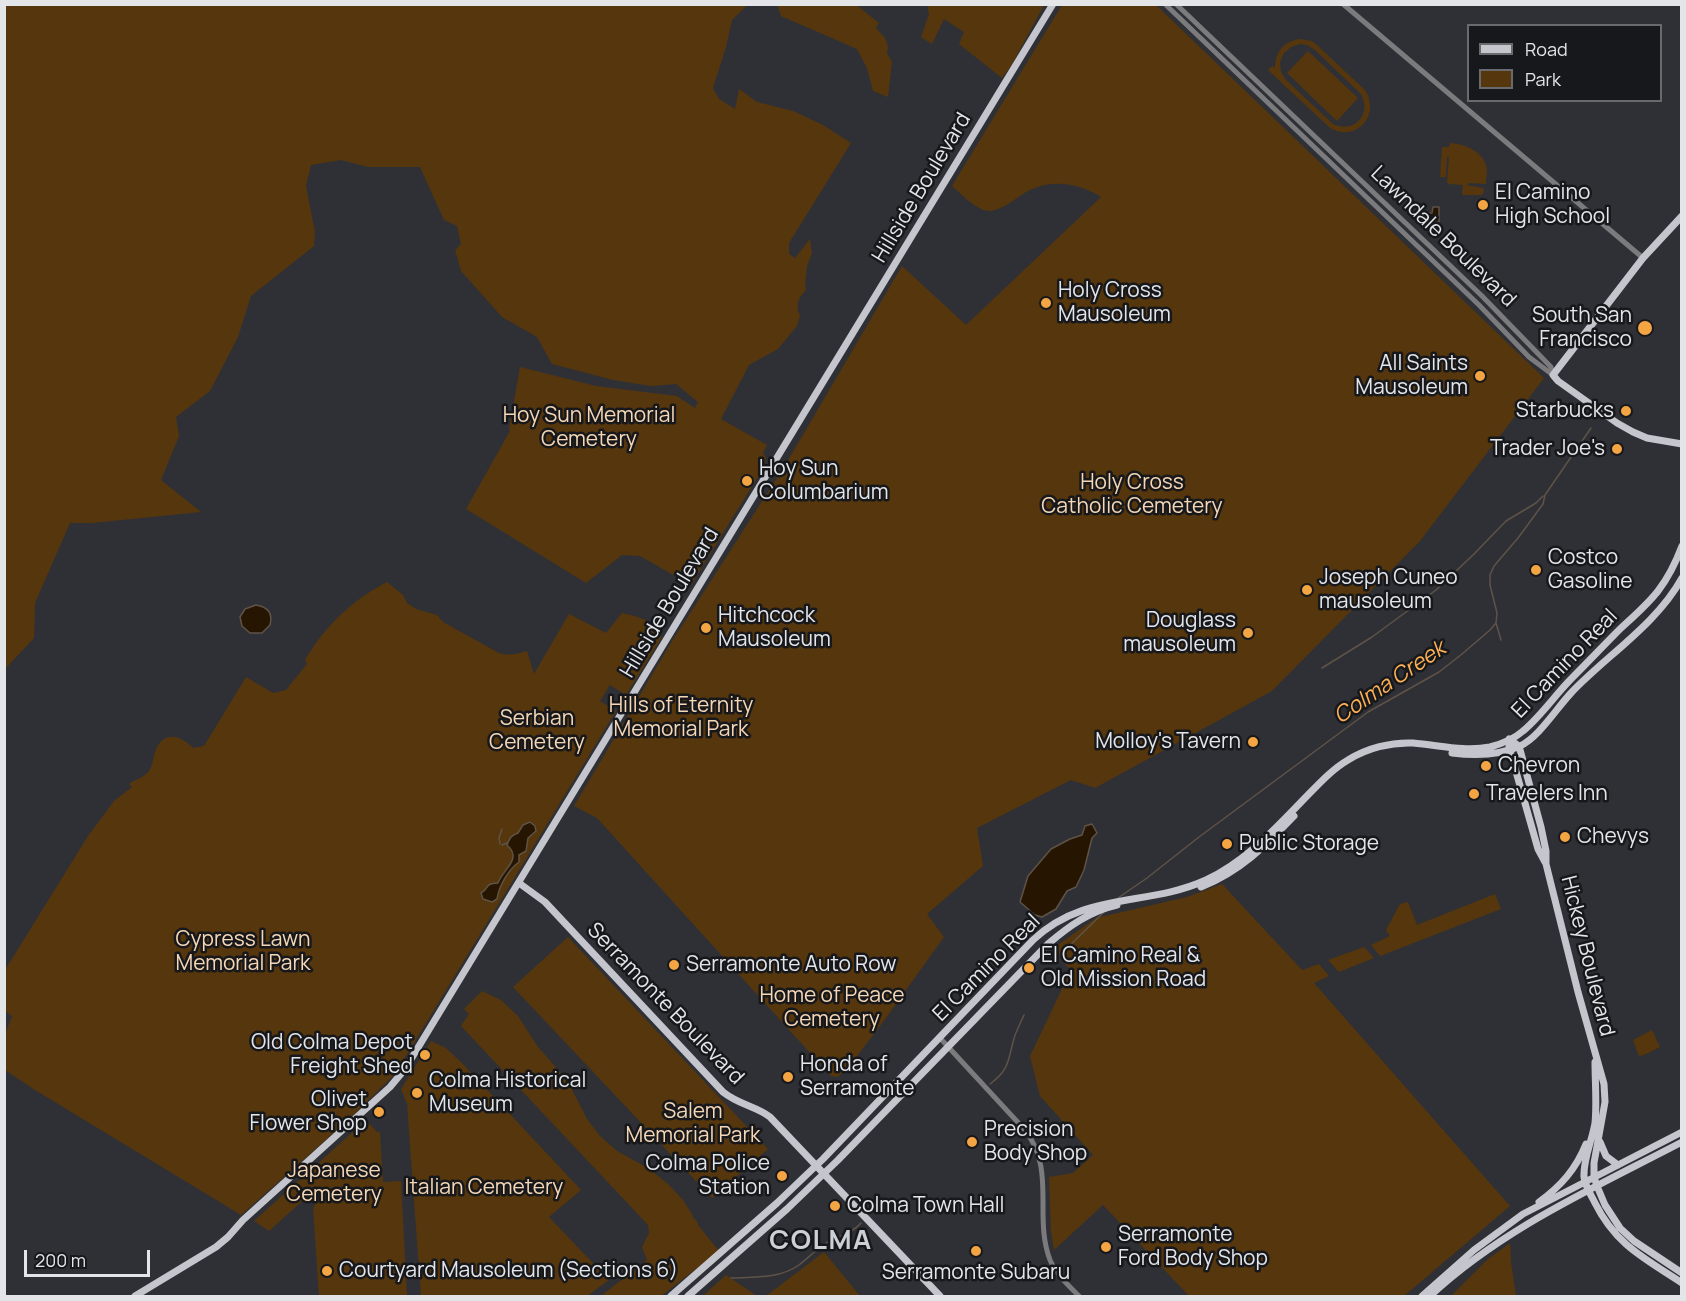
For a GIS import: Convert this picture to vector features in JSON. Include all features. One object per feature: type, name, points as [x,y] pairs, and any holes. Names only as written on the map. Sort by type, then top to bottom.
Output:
[{"type":"main road","name":"Hillside Boulevard","points":[[135,1296],[222,1243],[243,1220],[390,1087],[405,1069],[1053,4]]},
{"type":"main road","points":[[1682,216],[1643,258],[1553,375],[1558,381],[1629,430],[1647,438],[1682,444]]},
{"type":"main road","name":"El Camino Real","points":[[671,1296],[816,1166],[1046,929],[1072,914],[1095,906],[1175,891],[1220,873],[1256,846],[1332,771],[1354,756],[1396,744],[1412,743],[1460,749],[1494,746],[1520,733],[1645,606],[1664,582],[1682,546]]},
{"type":"main road","name":"El Camino Real","points":[[688,1296],[824,1174],[1044,948],[1069,927],[1104,909],[1186,892],[1209,884],[1232,872],[1260,851],[1335,775],[1356,760],[1380,751],[1397,748],[1476,755],[1496,753],[1519,746],[1530,739],[1579,685],[1654,615],[1682,578]]},
{"type":"main road","points":[[1509,739],[1519,746]]},
{"type":"main road","name":"Hickey Boulevard","points":[[1509,739],[1509,750],[1538,849],[1546,864]]},
{"type":"main road","name":"Hickey Boulevard","points":[[1519,746],[1544,843],[1546,864],[1605,1093],[1594,1163],[1594,1177],[1604,1202],[1620,1228],[1634,1241],[1682,1273]]},
{"type":"main road","name":"Serramonte Boulevard","points":[[519,883],[545,902],[723,1092],[737,1102],[767,1114],[940,1296]]},
{"type":"main road","name":"Hickey Boulevard","points":[[1585,1182],[1585,1165],[1594,1125],[1596,1102],[1595,1056]]},
{"type":"main road","points":[[1422,1296],[1474,1250],[1552,1192],[1569,1175],[1581,1156],[1594,1125]]},
{"type":"main road","points":[[1522,1214],[1682,1132]]},
{"type":"main road","points":[[1599,1138],[1606,1156],[1618,1165]]},
{"type":"main road","points":[[1430,1296],[1453,1276],[1520,1228],[1682,1142]]},
{"type":"main road","points":[[1604,1202],[1604,1190],[1612,1178]]},
{"type":"main road","points":[[1585,1182],[1611,1231],[1623,1243],[1682,1283]]},
{"type":"main road","points":[[1577,1197],[1596,1205]]},
{"type":"street","name":"Lawndale Boulevard","points":[[1165,4],[1479,305],[1525,353],[1553,375]]},
{"type":"street","name":"Lawndale Boulevard","points":[[1176,4],[1482,296],[1551,367],[1553,375]]},
{"type":"street","points":[[1343,4],[1643,258]]},
{"type":"street","points":[[940,1038],[1024,1129],[1035,1144],[1043,1172],[1044,1230],[1047,1251],[1054,1267],[1079,1296]]},
{"type":"green space","name":"Hoy Sun Memorial Cemetery","points":[[5,4],[747,5],[732,20],[713,88],[719,99],[735,109],[739,89],[757,102],[793,111],[823,125],[851,143],[789,243],[789,254],[795,258],[810,239],[812,253],[807,266],[806,290],[798,302],[800,316],[797,326],[778,349],[749,365],[721,419],[767,445],[763,453],[766,458],[762,470],[691,585],[640,556],[622,555],[586,583],[466,509],[510,431],[520,367],[596,386],[677,396],[695,408],[698,402],[676,384],[651,386],[613,380],[552,364],[537,337],[502,317],[461,271],[455,250],[461,244],[457,226],[444,220],[420,167],[368,167],[341,160],[311,165],[306,186],[315,232],[314,246],[251,296],[238,337],[210,391],[176,417],[179,436],[161,480],[201,512],[92,523],[70,523],[35,603],[34,638],[5,669]]},
{"type":"green space","points":[[855,4],[879,23],[876,28],[885,38],[888,46],[887,53],[892,62],[888,97],[873,91],[867,68],[857,49],[781,16],[777,5]]},
{"type":"green space","points":[[927,5],[1044,5],[1011,66],[1002,78],[959,44],[964,32],[944,19],[932,44],[921,37],[929,14]]},
{"type":"green space","name":"Holy Cross Catholic Cemetery","points":[[1062,5],[1156,5],[1544,378],[1420,541],[1272,691],[1095,788],[1071,780],[977,828],[983,866],[927,914],[944,937],[854,1060],[838,1077],[831,1076],[597,818],[574,806],[671,643],[784,467],[902,266],[966,325],[1101,197],[1073,185],[1052,184],[1032,189],[1003,207],[990,211],[975,205],[952,186]]},
{"type":"green space","points":[[1294,40],[1312,41],[1364,90],[1370,102],[1370,108],[1368,118],[1361,126],[1354,131],[1347,132],[1330,128],[1268,70],[1272,66],[1275,68],[1279,52]],"holes":[[[1300,44],[1307,45],[1361,94],[1364,109],[1359,121],[1348,126],[1333,124],[1286,80],[1281,72],[1280,62],[1284,53],[1291,47]]]},
{"type":"green space","points":[[1308,51],[1358,98],[1337,121],[1287,73]]},
{"type":"green space","points":[[1450,143],[1471,149],[1484,160],[1487,169],[1486,184],[1469,183],[1466,185],[1483,188],[1482,195],[1462,195],[1463,185],[1447,182],[1449,157],[1447,157],[1446,177],[1440,177],[1442,147],[1449,147]]},
{"type":"green space","name":"Cypress Lawn Memorial Park","points":[[387,582],[416,609],[437,615],[443,622],[499,653],[513,654],[527,651],[534,674],[569,614],[606,633],[622,613],[635,616],[648,621],[645,627],[662,637],[626,695],[610,685],[600,701],[616,711],[395,1074],[347,1121],[241,1215],[5,1070],[4,1037],[12,1016],[5,1011],[5,970],[88,836],[114,801],[132,787],[129,784],[149,771],[155,752],[162,740],[172,737],[183,740],[193,748],[204,746],[246,677],[273,693],[286,690],[307,664],[305,660],[321,636],[340,615],[362,597]]},
{"type":"green space","points":[[1222,884],[1302,970],[1319,964],[1329,976],[1314,983],[1510,1206],[1404,1296],[1189,1296],[1103,1205],[1054,1250],[1049,1177],[1073,1173],[1093,1155],[1040,1096],[1030,1056],[1071,970],[1055,947],[1096,918],[1187,897]]},
{"type":"green space","points":[[1495,894],[1501,909],[1380,956],[1371,945],[1390,936],[1386,930],[1400,904],[1408,902],[1417,925]]},
{"type":"green space","name":"Salem Memorial Park","points":[[568,937],[768,1149],[712,1198],[513,987]]},
{"type":"green space","points":[[1364,947],[1374,958],[1339,972],[1328,960]]},
{"type":"green space","points":[[482,991],[501,1000],[518,1016],[538,1047],[567,1080],[587,1119],[600,1136],[617,1151],[648,1168],[668,1184],[683,1200],[693,1218],[719,1251],[661,1296],[601,1296],[647,1260],[642,1247],[649,1233],[648,1225],[461,1026],[469,1014],[464,1009]]},
{"type":"green space","points":[[1652,1030],[1660,1047],[1639,1056],[1633,1040]]},
{"type":"green space","name":"Italian Cemetery","points":[[431,1041],[446,1048],[463,1064],[581,1190],[549,1217],[609,1280],[587,1296],[421,1296],[407,1104],[401,1089]]},
{"type":"green space","name":"Italian Cemetery","points":[[366,1120],[377,1132],[380,1132],[383,1182],[401,1181],[407,1296],[319,1296],[313,1208],[316,1199],[309,1195],[269,1231],[254,1221]]},
{"type":"green space","points":[[1510,1243],[1516,1296],[1451,1296],[1488,1259]]},
{"type":"green space","points":[[824,1252],[860,1296],[766,1296]]},
{"type":"green space","points":[[726,1275],[757,1296],[703,1296]]},
{"type":"shaded area","points":[[1433,207],[1439,207],[1439,222],[1433,222],[1432,228],[1423,228],[1424,213],[1432,213]]},
{"type":"shaded area","points":[[256,605],[269,611],[270,625],[262,633],[250,633],[242,626],[240,617],[245,609]]},
{"type":"shaded area","points":[[530,822],[535,826],[536,831],[528,838],[526,851],[519,855],[519,862],[505,879],[497,899],[492,902],[483,899],[481,893],[489,885],[498,883],[513,859],[507,845],[510,838],[518,833],[523,825]]},
{"type":"shaded area","points":[[1092,824],[1097,833],[1092,838],[1084,870],[1076,887],[1067,891],[1056,909],[1042,917],[1035,915],[1020,902],[1028,876],[1051,849],[1082,835],[1085,826]]},
{"type":"waterway","name":"Colma Creek","points":[[1118,898],[1368,712],[1439,672],[1490,630],[1496,623],[1497,613],[1490,585],[1490,575],[1494,566],[1543,504],[1545,495],[1591,428]]},
{"type":"waterway","points":[[1322,668],[1372,637],[1436,590],[1506,521],[1536,503],[1543,496]]},
{"type":"waterway","points":[[1496,623],[1501,640]]},
{"type":"waterway","points":[[500,844],[502,829]]},
{"type":"waterway","points":[[502,845],[507,843]]},
{"type":"waterway","name":"Colma Creek","points":[[1061,954],[1103,913]]},
{"type":"waterway","name":"Colma Creek","points":[[990,1084],[1006,1066],[1015,1035],[1024,1015]]},
{"type":"waterway","name":"Colma Creek","points":[[731,1278],[766,1276],[791,1270],[825,1244],[853,1230],[861,1223]]},
{"type":"place","name":"El Camino High School","points":[[1483,205]]},
{"type":"place","name":"Holy Cross Mausoleum","points":[[1046,303]]},
{"type":"place","name":"South San Francisco","points":[[1645,328]]},
{"type":"place","name":"All Saints Mausoleum","points":[[1480,376]]},
{"type":"place","name":"Starbucks","points":[[1626,411]]},
{"type":"place","name":"Trader Joe's","points":[[1617,449]]},
{"type":"place","name":"Hoy Sun Columbarium","points":[[747,481]]},
{"type":"place","name":"Costco Gasoline","points":[[1536,570]]},
{"type":"place","name":"Joseph Cuneo mausoleum","points":[[1307,590]]},
{"type":"place","name":"Hitchcock Mausoleum","points":[[706,628]]},
{"type":"place","name":"Douglass mausoleum","points":[[1248,633]]},
{"type":"place","name":"Molloy's Tavern","points":[[1253,742]]},
{"type":"place","name":"Chevron","points":[[1486,766]]},
{"type":"place","name":"Travelers Inn","points":[[1474,794]]},
{"type":"place","name":"Chevys","points":[[1565,837]]},
{"type":"place","name":"Public Storage","points":[[1227,844]]},
{"type":"place","name":"Serramonte Auto Row","points":[[674,965]]},
{"type":"place","name":"El Camino Real & Old Mission Road","points":[[1029,968]]},
{"type":"place","name":"Old Colma Depot Freight Shed","points":[[425,1055]]},
{"type":"place","name":"Honda of Serramonte","points":[[788,1077]]},
{"type":"place","name":"Colma Historical Museum","points":[[417,1093]]},
{"type":"place","name":"Olivet Flower Shop","points":[[379,1112]]},
{"type":"place","name":"Precision Body Shop","points":[[972,1142]]},
{"type":"place","name":"Colma Police Station","points":[[782,1176]]},
{"type":"place","name":"Colma Town Hall","points":[[835,1206]]},
{"type":"place","name":"Serramonte Ford Body Shop","points":[[1106,1247]]},
{"type":"place","name":"Serramonte Subaru","points":[[976,1251]]},
{"type":"place","name":"Courtyard Mausoleum (Sections 6)","points":[[327,1271]]},
{"type":"district","name":"COLMA","points":[[821,1241]]},
{"type":"park label","name":"Hills of Eternity Memorial Park","points":[[681,718]]},
{"type":"park label","name":"Serbian Cemetery","points":[[537,731]]},
{"type":"park label","name":"Home of Peace Cemetery","points":[[832,1008]]},
{"type":"park label","name":"Japanese Cemetery","points":[[334,1183]]}]
